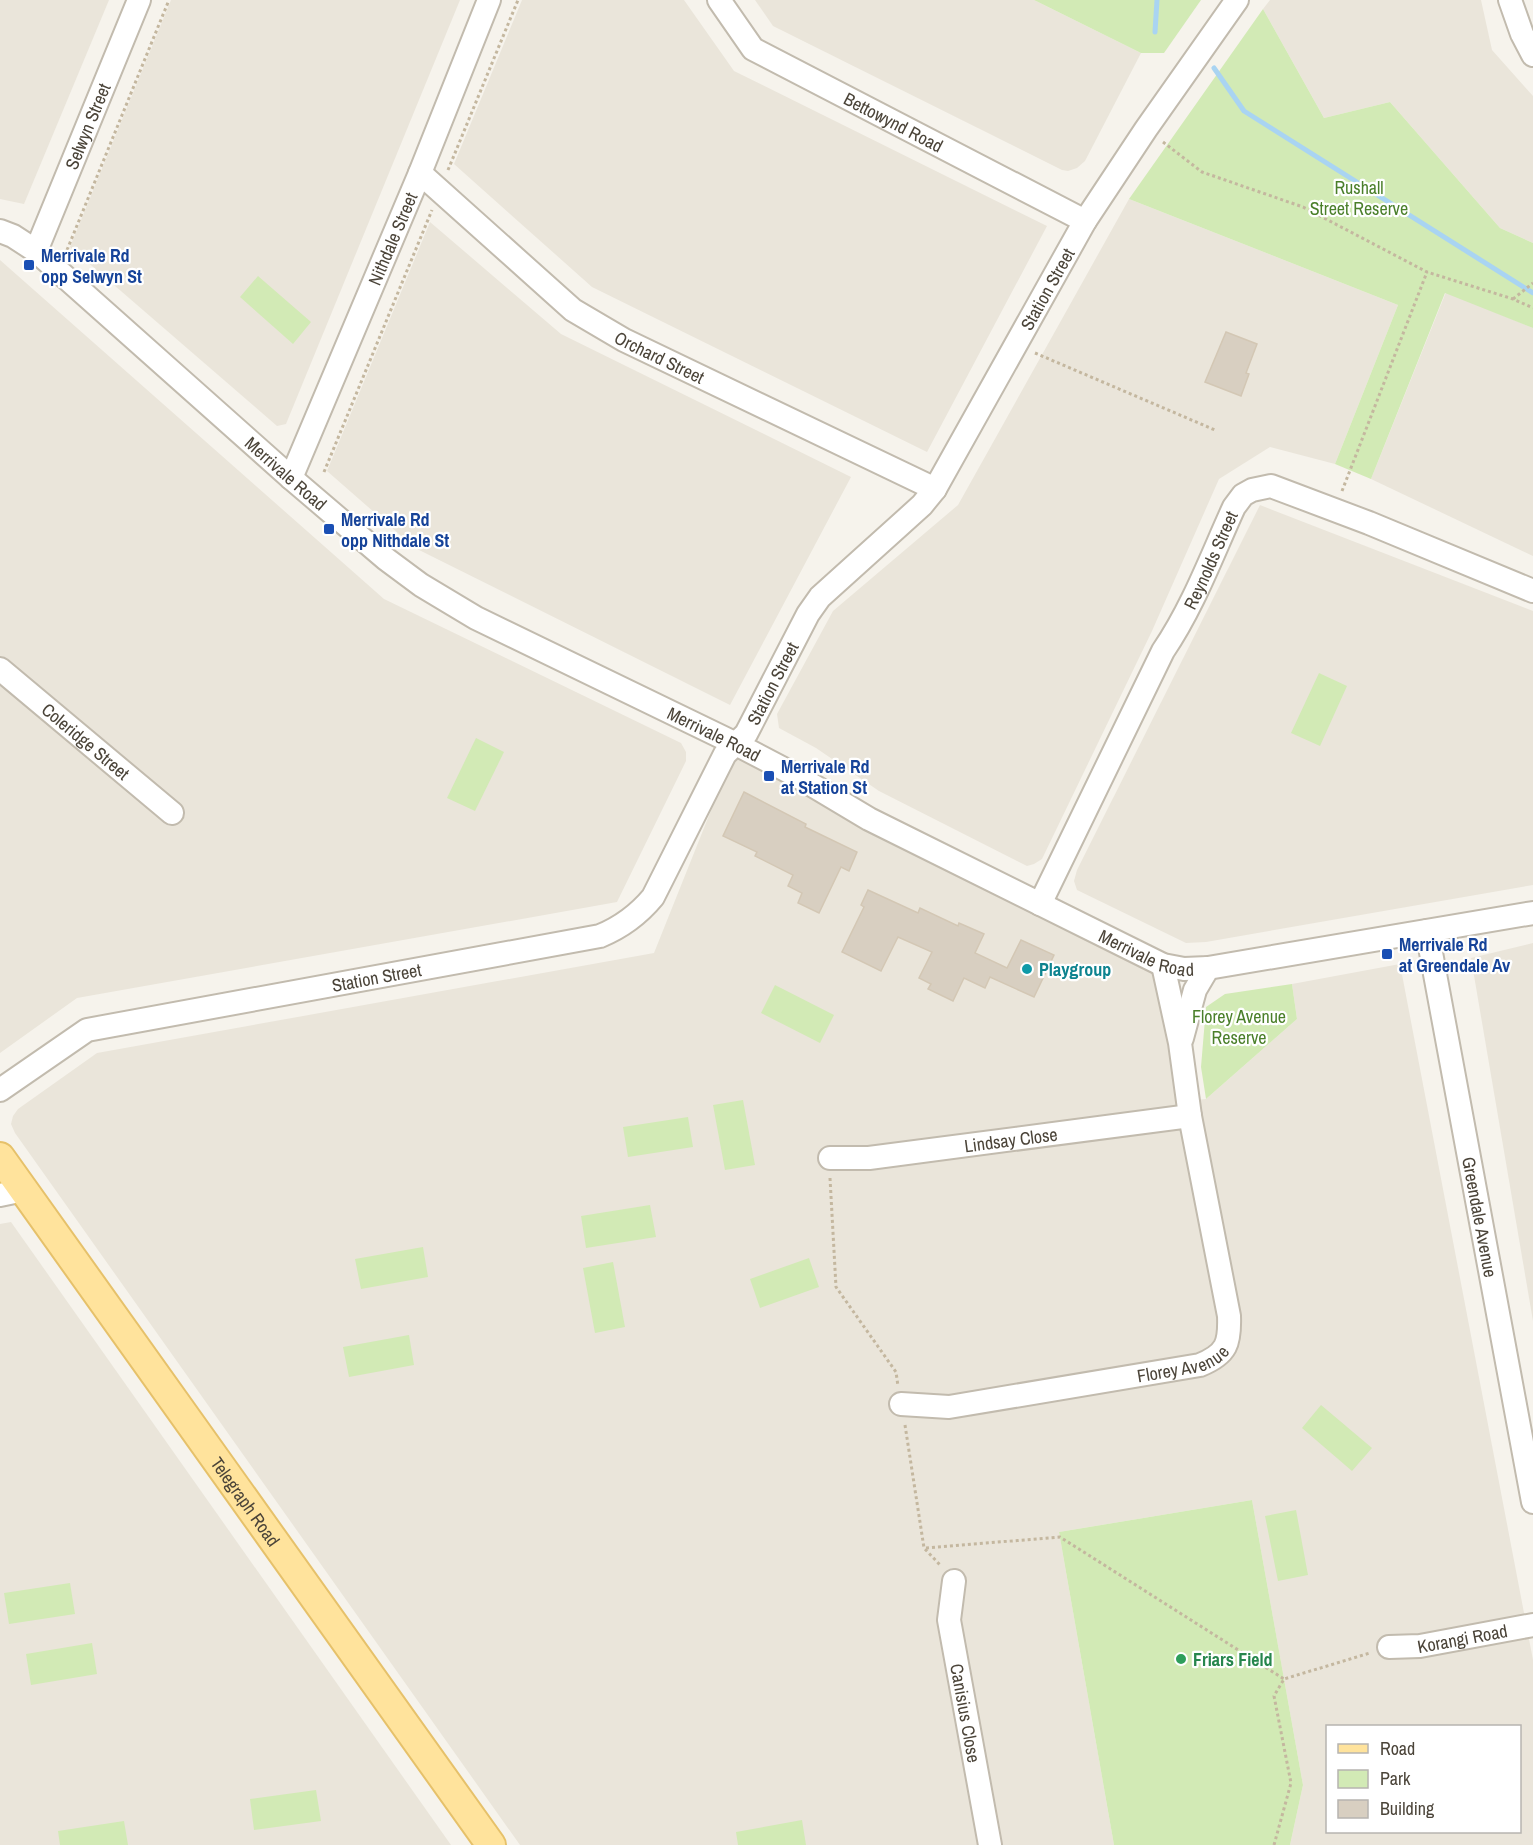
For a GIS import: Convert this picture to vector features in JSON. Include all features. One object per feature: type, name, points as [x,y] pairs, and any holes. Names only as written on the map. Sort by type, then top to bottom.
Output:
[{"type":"main road","name":"Telegraph Road","points":[[0,1157],[12,1192],[491,1845]]},
{"type":"street","name":"Selwyn Street","points":[[36,251],[139,0]]},
{"type":"street","name":"Nithdale Street","points":[[291,478],[420,173],[489,0]]},
{"type":"street","name":"Bettowynd Road","points":[[719,0],[753,50],[1085,221]]},
{"type":"street","name":"Station Street","points":[[0,1090],[87,1030],[600,936],[630,921],[654,897],[725,754],[746,734],[797,633],[820,597],[922,505],[935,489],[1085,221],[1146,129],[1237,0]]},
{"type":"street","points":[[1510,0],[1522,34],[1533,55]]},
{"type":"street","name":"Orchard Street","points":[[420,173],[573,310],[624,340],[935,489]]},
{"type":"street","name":"Merrivale Road","points":[[0,231],[13,236],[36,251],[291,478],[386,559],[421,585],[476,618],[736,744],[797,776],[869,819],[1163,965],[1184,969],[1208,968],[1533,913]]},
{"type":"street","name":"Reynolds Street","points":[[1040,904],[1163,651],[1179,626],[1234,507],[1243,495],[1252,490],[1271,486],[1533,591]]},
{"type":"street","name":"Coleridge Street","points":[[0,669],[172,813]]},
{"type":"street","name":"Greendale Avenue","points":[[1427,931],[1533,1502]]},
{"type":"street","name":"Florey Avenue","points":[[901,1404],[949,1407],[1200,1365],[1213,1360],[1222,1352],[1229,1338],[1228,1316],[1190,1116],[1180,1043],[1163,965]]},
{"type":"street","name":"Florey Avenue","points":[[1180,1043],[1195,990],[1208,968]]},
{"type":"street","name":"Lindsay Close","points":[[830,1158],[868,1158],[1190,1116]]},
{"type":"street","name":"Canisius Close","points":[[954,1581],[949,1620],[990,1845]]},
{"type":"street","name":"Korangi Road","points":[[1389,1647],[1420,1646],[1533,1625]]},
{"type":"path","points":[[66,252],[169,0]]},
{"type":"path","points":[[324,472],[519,0]]},
{"type":"path","points":[[1146,129],[1202,172],[1303,207],[1427,272],[1513,299],[1533,308]]},
{"type":"path","points":[[1335,510],[1427,272]]},
{"type":"path","points":[[1513,299],[1533,283]]},
{"type":"path","points":[[1017,346],[1215,430]]},
{"type":"path","points":[[830,1158],[836,1287],[896,1372],[924,1548],[954,1581]]},
{"type":"path","points":[[924,1548],[1060,1537],[1284,1679]]},
{"type":"path","points":[[1274,1845],[1291,1783],[1274,1696],[1284,1679],[1389,1647]]},
{"type":"shaded area","points":[[0,0],[109,0],[24,204],[0,199]]},
{"type":"shaded area","points":[[171,0],[460,0],[286,424],[277,426],[70,247]]},
{"type":"shaded area","points":[[522,0],[684,0],[734,71],[1047,226],[927,452],[592,287],[454,164]]},
{"type":"shaded area","points":[[755,0],[1034,0],[1141,53],[1085,161],[1077,168],[1068,171],[773,26]]},
{"type":"shaded area","points":[[1270,0],[1481,0],[1492,50],[1533,96],[1533,243],[1500,228],[1390,102],[1324,118],[1263,9]]},
{"type":"shaded area","points":[[1129,199],[1398,305],[1335,464],[1270,447],[1219,479],[1152,631],[1042,859],[1027,866],[879,791],[816,748],[779,728],[777,714],[833,611],[958,505]]},
{"type":"shaded area","points":[[430,222],[561,334],[851,477],[730,705],[415,548],[327,471]]},
{"type":"shaded area","points":[[0,260],[384,599],[681,743],[686,752],[686,761],[617,902],[77,998],[0,1053]]},
{"type":"shaded area","points":[[1446,292],[1533,328],[1533,556],[1371,479]]},
{"type":"shaded area","points":[[1260,505],[1533,611],[1533,885],[1206,942],[1186,943],[1077,890],[1074,881],[1077,870]]},
{"type":"shaded area","points":[[738,749],[1160,970],[1186,1101],[1206,1099],[1297,1019],[1292,984],[1400,964],[1533,1660],[1533,1845],[1290,1845],[1303,1785],[1252,1500],[1059,1532],[1114,1845],[520,1845],[15,1133],[11,1124],[18,1109],[97,1053],[654,953],[722,783]]},
{"type":"shaded area","points":[[1533,943],[1533,1321],[1471,958]]},
{"type":"shaded area","points":[[11,1222],[451,1845],[0,1845],[0,1224]]},
{"type":"green space","points":[[1034,0],[1201,0],[1164,53],[1141,53]]},
{"type":"green space","name":"Rushall Street Reserve","points":[[1263,9],[1324,118],[1390,102],[1500,228],[1533,243],[1533,328],[1445,293],[1371,479],[1335,464],[1398,305],[1129,199]]},
{"type":"green space","points":[[258,276],[311,322],[293,344],[240,297]]},
{"type":"green space","points":[[1319,673],[1347,686],[1320,746],[1291,733]]},
{"type":"green space","points":[[476,738],[504,752],[475,811],[447,798]]},
{"type":"green space","name":"Florey Avenue Reserve","points":[[1292,984],[1297,1019],[1206,1099],[1201,1067],[1206,1007],[1225,994]]},
{"type":"green space","points":[[775,985],[834,1015],[820,1043],[761,1013]]},
{"type":"green space","points":[[743,1100],[755,1165],[725,1170],[713,1105]]},
{"type":"green space","points":[[688,1117],[693,1147],[628,1157],[623,1127]]},
{"type":"green space","points":[[650,1205],[656,1237],[586,1248],[581,1216]]},
{"type":"green space","points":[[423,1247],[428,1277],[361,1289],[355,1259]]},
{"type":"green space","points":[[809,1258],[819,1287],[760,1308],[750,1279]]},
{"type":"green space","points":[[613,1262],[625,1327],[595,1333],[583,1268]]},
{"type":"green space","points":[[409,1335],[414,1365],[349,1377],[343,1347]]},
{"type":"green space","points":[[1321,1405],[1372,1448],[1352,1471],[1302,1428]]},
{"type":"green space","name":"Friars Field","points":[[1252,1500],[1303,1785],[1290,1845],[1114,1845],[1059,1532]]},
{"type":"green space","points":[[1296,1510],[1308,1575],[1278,1581],[1265,1516]]},
{"type":"green space","points":[[70,1583],[75,1614],[9,1624],[4,1593]]},
{"type":"green space","points":[[92,1643],[97,1674],[31,1685],[26,1654]]},
{"type":"green space","points":[[316,1790],[321,1821],[254,1830],[250,1799]]},
{"type":"green space","points":[[802,1820],[806,1845],[738,1845],[736,1832]]},
{"type":"green space","points":[[124,1821],[128,1845],[60,1845],[58,1831]]},
{"type":"building","points":[[1226,332],[1257,344],[1246,373],[1249,374],[1241,396],[1205,382]]},
{"type":"building","points":[[744,792],[806,824],[805,827],[857,852],[849,871],[841,867],[819,913],[798,903],[802,893],[788,886],[793,875],[755,856],[757,852],[723,836]]},
{"type":"building","points":[[868,890],[918,913],[920,908],[958,926],[959,923],[984,934],[975,953],[1007,968],[1021,940],[1054,955],[1034,997],[990,977],[985,988],[964,978],[953,1001],[928,989],[931,984],[919,978],[932,952],[898,937],[881,971],[842,952],[864,907],[861,905]]},
{"type":"waterway","points":[[1155,32],[1157,0]]},
{"type":"waterway","points":[[1214,68],[1244,111],[1533,293]]},
{"type":"place","name":"Merrivale Rd opp Selwyn St","points":[[29,265]]},
{"type":"place","name":"Merrivale Rd opp Nithdale St","points":[[329,529]]},
{"type":"place","name":"Merrivale Rd at Station St","points":[[769,776]]},
{"type":"place","name":"Merrivale Rd at Greendale Av","points":[[1387,954]]},
{"type":"place","name":"Playgroup","points":[[1027,969]]},
{"type":"place","name":"Friars Field","points":[[1181,1659]]}]
